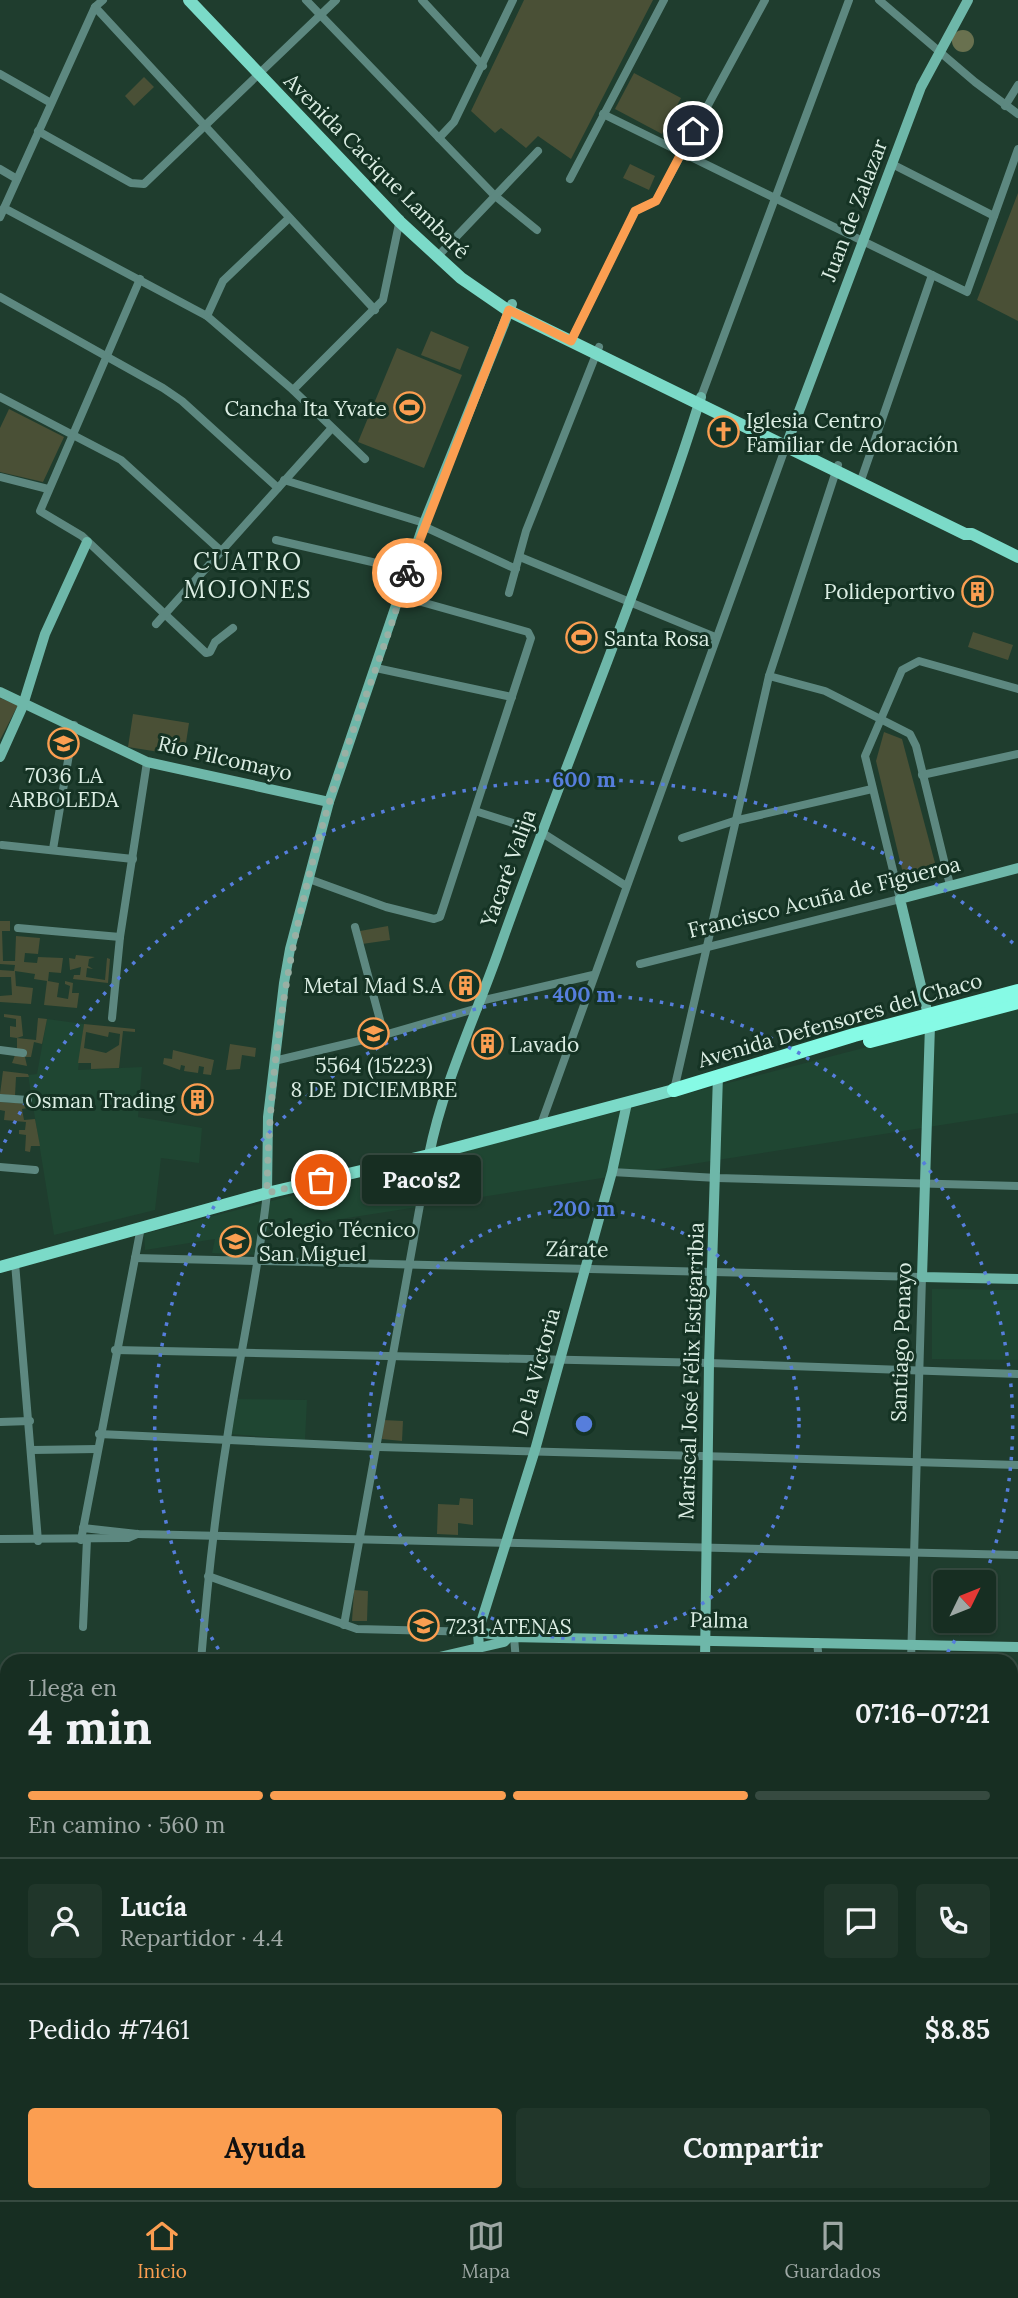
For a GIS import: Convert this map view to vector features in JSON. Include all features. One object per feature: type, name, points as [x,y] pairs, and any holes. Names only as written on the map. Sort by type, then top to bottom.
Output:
[{"type":"highway","name":"Avenida Defensores del Chaco","points":[[674,1090],[1015,997]]},
{"type":"main road","name":"Avenida Cacique Lambaré","points":[[188,0],[439,255],[510,307],[836,467],[965,534],[972,534],[1018,557]]},
{"type":"main road","name":"Avenida Cacique Lambaré","points":[[197,0],[262,73]]},
{"type":"main road","name":"Avenida Defensores del Chaco","points":[[0,1267],[267,1193],[429,1156],[674,1090]]},
{"type":"street","points":[[0,217],[95,8],[103,0]]},
{"type":"street","points":[[306,0],[494,195],[537,230]]},
{"type":"street","points":[[38,131],[138,185],[144,184],[336,0]]},
{"type":"street","points":[[422,0],[482,66]]},
{"type":"street","points":[[439,138],[454,122],[513,0]]},
{"type":"street","points":[[570,179],[664,0]]},
{"type":"street","points":[[573,338],[635,211],[656,201],[765,0]]},
{"type":"street","points":[[700,401],[849,0]]},
{"type":"street","points":[[879,0],[939,52],[1018,114]]},
{"type":"street","name":"Juan de Zalazar","points":[[787,443],[861,240],[892,164],[939,52],[968,0]]},
{"type":"street","points":[[95,8],[374,310]]},
{"type":"street","points":[[0,74],[51,103]]},
{"type":"street","points":[[1005,106],[1018,85]]},
{"type":"street","points":[[603,114],[967,292],[1018,149]]},
{"type":"street","points":[[439,255],[538,151]]},
{"type":"street","points":[[892,164],[994,216]]},
{"type":"street","points":[[0,169],[17,179]]},
{"type":"street","points":[[4,208],[207,316],[293,390],[365,460]]},
{"type":"street","points":[[293,390],[374,310],[386,294],[397,214]]},
{"type":"street","points":[[207,316],[223,281],[288,219]]},
{"type":"street","points":[[862,480],[932,275]]},
{"type":"street","points":[[140,279],[40,511],[75,531],[208,653],[215,642],[233,628]]},
{"type":"street","points":[[0,297],[107,355],[182,401],[278,488]]},
{"type":"street","points":[[202,1654],[208,1576],[227,1438],[260,1260],[267,1193],[268,1117],[290,949],[329,802],[407,570],[510,307]]},
{"type":"street","points":[[509,593],[531,517],[598,350]]},
{"type":"street","points":[[1,401],[121,460],[222,551]]},
{"type":"street","name":"Yacaré Valija","points":[[429,1156],[451,1075],[541,832],[631,603],[700,401]]},
{"type":"street","points":[[156,624],[331,429]]},
{"type":"street","points":[[540,1127],[787,443]]},
{"type":"street","points":[[674,1090],[769,676],[836,467]]},
{"type":"street","points":[[0,477],[48,489]]},
{"type":"street","points":[[285,480],[424,525],[516,569]]},
{"type":"street","points":[[276,540],[407,570]]},
{"type":"street","points":[[0,747],[22,701],[45,634],[88,542]]},
{"type":"street","points":[[520,557],[715,637]]},
{"type":"street","points":[[309,879],[386,907],[434,919],[440,917],[512,697],[530,634],[400,596]]},
{"type":"street","points":[[900,899],[865,756],[902,670],[919,661],[1018,690]]},
{"type":"street","points":[[376,668],[512,697]]},
{"type":"street","points":[[769,676],[825,691],[880,718],[914,739],[950,885]]},
{"type":"street","name":"Río Pilcomayo","points":[[0,692],[147,762],[329,802]]},
{"type":"street","points":[[0,757],[22,708],[22,701]]},
{"type":"street","points":[[53,849],[74,725]]},
{"type":"street","points":[[922,775],[1018,754]]},
{"type":"street","points":[[112,1018],[120,937],[147,762]]},
{"type":"street","points":[[682,838],[734,821],[872,789]]},
{"type":"street","points":[[475,811],[541,832],[626,886]]},
{"type":"street","points":[[2,845],[133,859]]},
{"type":"street","name":"Francisco Acuña de Figueroa","points":[[640,964],[1018,868]]},
{"type":"street","name":"Santiago Penayo","points":[[900,899],[929,1019],[911,1654]]},
{"type":"street","points":[[355,927],[384,1035]]},
{"type":"street","points":[[18,928],[120,937]]},
{"type":"street","points":[[274,1061],[384,1035],[479,1005],[593,975]]},
{"type":"street","points":[[0,1050],[23,1053]]},
{"type":"street","name":"Mariscal José Félix Estigarribia","points":[[705,1654],[709,1363],[718,1078]]},
{"type":"street","points":[[0,1098],[28,1100]]},
{"type":"street","name":"De la Victoria","points":[[479,1648],[478,1632],[535,1450],[612,1172],[627,1104]]},
{"type":"street","points":[[344,1625],[379,1447],[429,1156]]},
{"type":"street","points":[[0,1167],[35,1170]]},
{"type":"street","points":[[612,1172],[716,1178],[1018,1186]]},
{"type":"street","points":[[83,1627],[83,1528],[115,1350],[141,1227]]},
{"type":"street","name":"Zárate","points":[[135,1258],[1018,1279]]},
{"type":"street","points":[[15,1263],[38,1541]]},
{"type":"street","points":[[115,1350],[709,1363],[1018,1374]]},
{"type":"street","points":[[0,1422],[30,1421]]},
{"type":"street","points":[[99,1434],[379,1447],[916,1460],[1018,1465]]},
{"type":"street","points":[[32,1450],[97,1449]]},
{"type":"street","points":[[83,1528],[137,1534],[1018,1555]]},
{"type":"street","points":[[0,1539],[84,1540],[128,1538],[137,1534]]},
{"type":"street","points":[[208,1576],[357,1629],[478,1632],[512,1637],[515,1654]]},
{"type":"street","name":"Palma","points":[[453,1654],[504,1642],[512,1637],[1018,1647]]},
{"type":"street","points":[[817,1642],[818,1654]]},
{"type":"shaded area","points":[[524,0],[653,0],[571,159],[538,136],[526,148],[501,128],[495,133],[471,111]]},
{"type":"shaded area","points":[[963,30],[971,33],[974,41],[971,49],[963,52],[955,49],[952,41],[955,33]]},
{"type":"shaded area","points":[[634,73],[681,98],[662,134],[615,109]]},
{"type":"shaded area","points":[[144,77],[154,87],[134,106],[125,96]]},
{"type":"shaded area","points":[[630,164],[655,176],[649,190],[623,178]]},
{"type":"shaded area","points":[[1018,193],[1018,321],[977,300]]},
{"type":"shaded area","points":[[431,331],[469,347],[460,370],[421,355]]},
{"type":"shaded area","name":"Cancha Ita Yvate","points":[[397,348],[462,375],[424,468],[358,442]]},
{"type":"shaded area","points":[[9,409],[64,437],[43,482],[0,472],[0,428]]},
{"type":"shaded area","points":[[973,632],[1013,645],[1008,660],[968,647]]},
{"type":"shaded area","points":[[0,698],[18,705],[0,740]]},
{"type":"shaded area","points":[[133,714],[189,723],[184,756],[128,747]]},
{"type":"shaded area","points":[[884,732],[902,739],[939,878],[906,886],[876,761]]},
{"type":"shaded area","points":[[0,921],[10,921],[10,931],[2,931],[3,961],[15,961],[16,936],[40,938],[38,954],[25,953],[24,962],[37,963],[38,957],[63,958],[61,973],[49,972],[48,981],[59,983],[57,997],[68,999],[70,986],[65,984],[65,981],[73,983],[72,993],[79,993],[77,1008],[44,1005],[47,981],[34,979],[35,974],[15,971],[16,986],[33,988],[31,1004],[0,1002],[0,996],[12,995],[11,977],[0,977],[0,970],[14,971],[15,965],[0,964]]},
{"type":"shaded area","points":[[388,926],[390,940],[362,944],[360,931]]},
{"type":"shaded area","points":[[76,955],[95,957],[89,959],[88,966],[93,969],[87,968],[86,977],[105,980],[107,958],[110,959],[108,983],[73,979],[74,975],[80,975],[81,967],[70,970],[69,958],[75,959]]},
{"type":"shaded area","points":[[1018,1008],[1018,1113],[258,1232],[255,1255],[212,1253],[215,1239],[145,1250],[144,1234]]},
{"type":"shaded area","points":[[4,1014],[21,1016],[23,1036],[10,1037],[10,1026],[16,1027],[16,1019],[4,1017]]},
{"type":"shaded area","points":[[38,1018],[47,1019],[42,1044],[34,1042],[31,1057],[25,1057],[27,1066],[12,1063],[17,1050],[17,1038],[36,1040]]},
{"type":"shaded area","points":[[47,1019],[84,1024],[78,1070],[142,1067],[138,1117],[202,1128],[199,1163],[161,1158],[155,1210],[54,1235],[28,1075],[37,1074]]},
{"type":"shaded area","points":[[84,1024],[135,1029],[135,1032],[123,1031],[119,1068],[91,1069],[91,1063],[78,1063]],"holes":[[[86,1032],[108,1037],[109,1032],[120,1034],[119,1045],[106,1053],[84,1048]]]},
{"type":"shaded area","points":[[230,1044],[256,1048],[255,1057],[242,1055],[240,1069],[226,1070]]},
{"type":"shaded area","points":[[173,1050],[214,1060],[211,1075],[203,1074],[204,1067],[199,1066],[198,1073],[184,1071],[185,1066],[181,1065],[180,1070],[163,1064],[164,1058],[172,1059]]},
{"type":"shaded area","points":[[3,1071],[28,1074],[29,1077],[16,1077],[15,1096],[0,1094]]},
{"type":"shaded area","points":[[0,1102],[33,1104],[33,1107],[22,1109],[24,1120],[35,1119],[40,1146],[31,1146],[30,1152],[25,1151],[26,1135],[19,1134],[19,1130],[25,1130],[26,1122],[4,1120],[5,1111],[0,1110]]},
{"type":"shaded area","points":[[932,1289],[1018,1290],[1018,1360],[932,1359]]},
{"type":"shaded area","points":[[236,1399],[307,1400],[305,1440],[230,1434]]},
{"type":"shaded area","points":[[383,1420],[403,1421],[402,1441],[382,1439]]},
{"type":"shaded area","points":[[460,1498],[473,1499],[473,1525],[458,1523],[458,1535],[437,1534],[438,1504],[459,1505]]},
{"type":"shaded area","points":[[354,1590],[368,1591],[367,1621],[352,1621]]},
{"type":"way so far","points":[[321,1180],[267,1193],[268,1117],[284,983],[290,949],[329,802],[407,573]]},
{"type":"place","name":"Cancha Ita Yvate","points":[[410,408]]},
{"type":"place","name":"Iglesia Centro Familiar de Adoración","points":[[723,432]]},
{"type":"place","name":"Polideportivo","points":[[978,591]]},
{"type":"place","name":"Santa Rosa","points":[[581,638]]},
{"type":"place","name":"7036 LA ARBOLEDA","points":[[64,743]]},
{"type":"place","name":"Metal Mad S.A","points":[[466,985]]},
{"type":"place","name":"5564 (15223) 8 DE DICIEMBRE","points":[[374,1033]]},
{"type":"place","name":"Lavado","points":[[487,1044]]},
{"type":"place","name":"Osman Trading","points":[[198,1100]]},
{"type":"place","name":"Paco's2","points":[[321,1180]]},
{"type":"place","name":"Colegio Técnico San Miguel","points":[[236,1241]]},
{"type":"place","name":"7231 ATENAS","points":[[423,1626]]},
{"type":"district","name":"CUATRO MOJONES","points":[[248,575]]},
{"type":"route","points":[[407,573],[424,523],[509,310],[571,341],[602,273],[635,211],[656,201],[693,131]]}]
